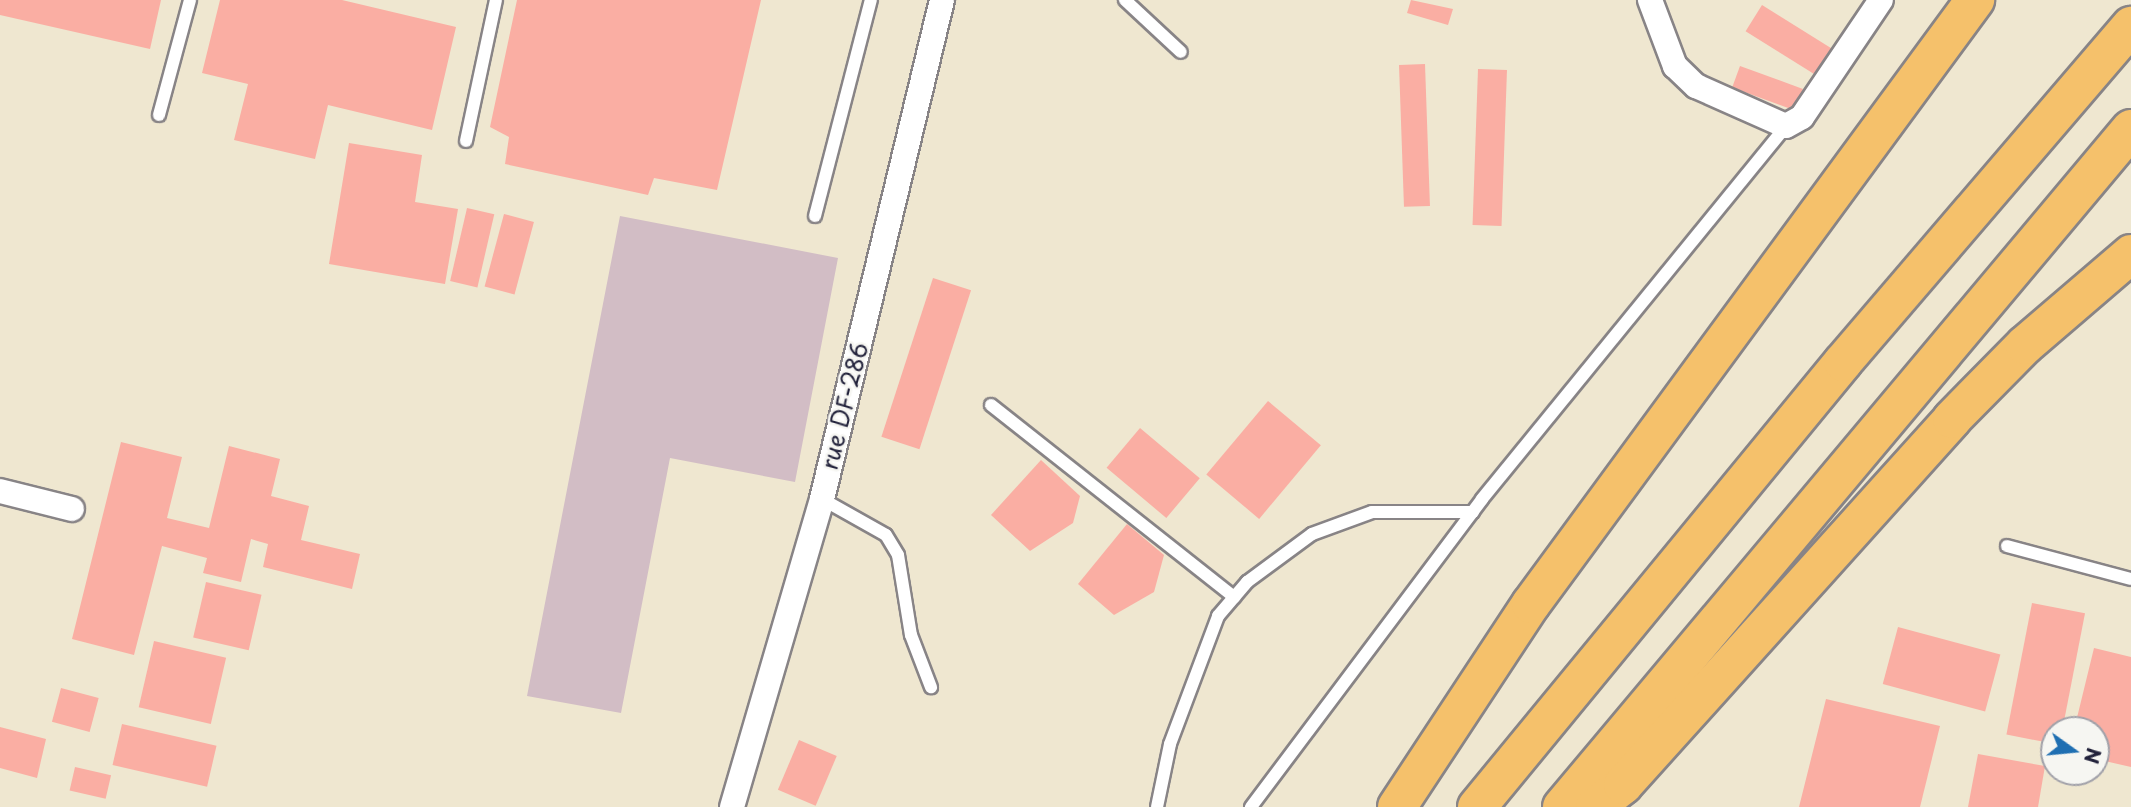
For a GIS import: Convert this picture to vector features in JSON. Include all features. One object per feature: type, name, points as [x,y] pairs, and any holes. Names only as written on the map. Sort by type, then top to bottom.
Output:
[{"type":"highway","points":[[1397,807],[1531,604],[1975,0]]},
{"type":"highway","points":[[1476,807],[1843,362],[2131,26]]},
{"type":"highway","points":[[1562,807],[2131,129]]},
{"type":"highway","points":[[1595,807],[1623,785],[1952,419],[2025,345],[2131,254]]},
{"type":"street","name":"rue DF-286","points":[[732,807],[822,499],[942,0]]},
{"type":"street","points":[[1650,0],[1675,65],[1696,86],[1786,126],[1801,117],[1881,0]]},
{"type":"street","points":[[0,491],[72,509]]},
{"type":"lane","points":[[159,116],[190,0]]},
{"type":"lane","points":[[466,141],[496,0]]},
{"type":"lane","points":[[815,216],[871,0]]},
{"type":"lane","points":[[1125,0],[1181,52]]},
{"type":"lane","points":[[1251,807],[1473,512],[1786,126]]},
{"type":"lane","points":[[991,405],[1234,597]]},
{"type":"lane","points":[[822,499],[886,535],[898,555],[911,635],[931,687]]},
{"type":"lane","points":[[1157,807],[1175,732],[1218,616],[1234,597],[1312,534],[1373,512],[1473,512]]},
{"type":"lane","points":[[2007,546],[2131,579]]},
{"type":"shaded area","points":[[620,216],[838,258],[795,482],[670,458],[621,713],[527,696]]},
{"type":"building","points":[[0,0],[161,0],[150,49],[0,15]]},
{"type":"building","points":[[220,0],[342,0],[456,27],[432,130],[328,105],[315,159],[234,140],[248,84],[202,73]]},
{"type":"building","points":[[517,0],[761,0],[717,190],[654,178],[648,195],[505,164],[509,137],[490,127]]},
{"type":"building","points":[[1411,0],[1453,9],[1448,25],[1407,13]]},
{"type":"building","points":[[1762,5],[1834,50],[1818,76],[1746,31]]},
{"type":"building","points":[[1425,64],[1430,206],[1404,207],[1399,65]]},
{"type":"building","points":[[1740,66],[1803,89],[1795,111],[1732,88]]},
{"type":"building","points":[[1478,69],[1507,70],[1502,226],[1473,225]]},
{"type":"building","points":[[349,143],[422,155],[415,202],[458,209],[445,284],[329,264]]},
{"type":"building","points":[[467,208],[494,214],[477,287],[450,281]]},
{"type":"building","points":[[504,214],[534,222],[515,294],[485,286]]},
{"type":"building","points":[[933,278],[971,290],[919,449],[881,437]]},
{"type":"building","points":[[1268,401],[1321,445],[1259,519],[1206,475]]},
{"type":"building","points":[[1140,428],[1200,478],[1166,518],[1107,468]]},
{"type":"building","points":[[121,442],[182,457],[167,518],[209,528],[229,446],[280,459],[271,496],[309,506],[301,540],[360,554],[352,589],[263,567],[268,544],[251,539],[241,582],[203,573],[207,558],[162,546],[134,655],[72,639]]},
{"type":"building","points":[[1041,460],[1080,496],[1073,523],[1030,551],[991,515]]},
{"type":"building","points":[[1127,524],[1164,555],[1154,592],[1114,615],[1078,584]]},
{"type":"building","points":[[206,582],[262,595],[249,650],[193,638]]},
{"type":"building","points":[[2032,603],[2085,613],[2065,716],[2040,716],[2040,741],[2006,735]]},
{"type":"building","points":[[1898,627],[2000,654],[1985,711],[1883,684]]},
{"type":"building","points":[[154,641],[226,658],[211,724],[139,707]]},
{"type":"building","points":[[2094,648],[2131,657],[2131,767],[2110,762],[2110,716],[2077,716]]},
{"type":"building","points":[[61,688],[99,698],[90,732],[52,722]]},
{"type":"building","points":[[1826,699],[1940,726],[1920,807],[1799,807]]},
{"type":"building","points":[[122,724],[217,746],[207,787],[113,765]]},
{"type":"building","points":[[0,727],[46,739],[37,778],[0,768]]},
{"type":"building","points":[[799,740],[837,756],[816,806],[778,790]]},
{"type":"building","points":[[1978,754],[2040,765],[2042,786],[2038,807],[1968,807]]},
{"type":"building","points":[[75,767],[111,775],[106,799],[70,790]]}]
